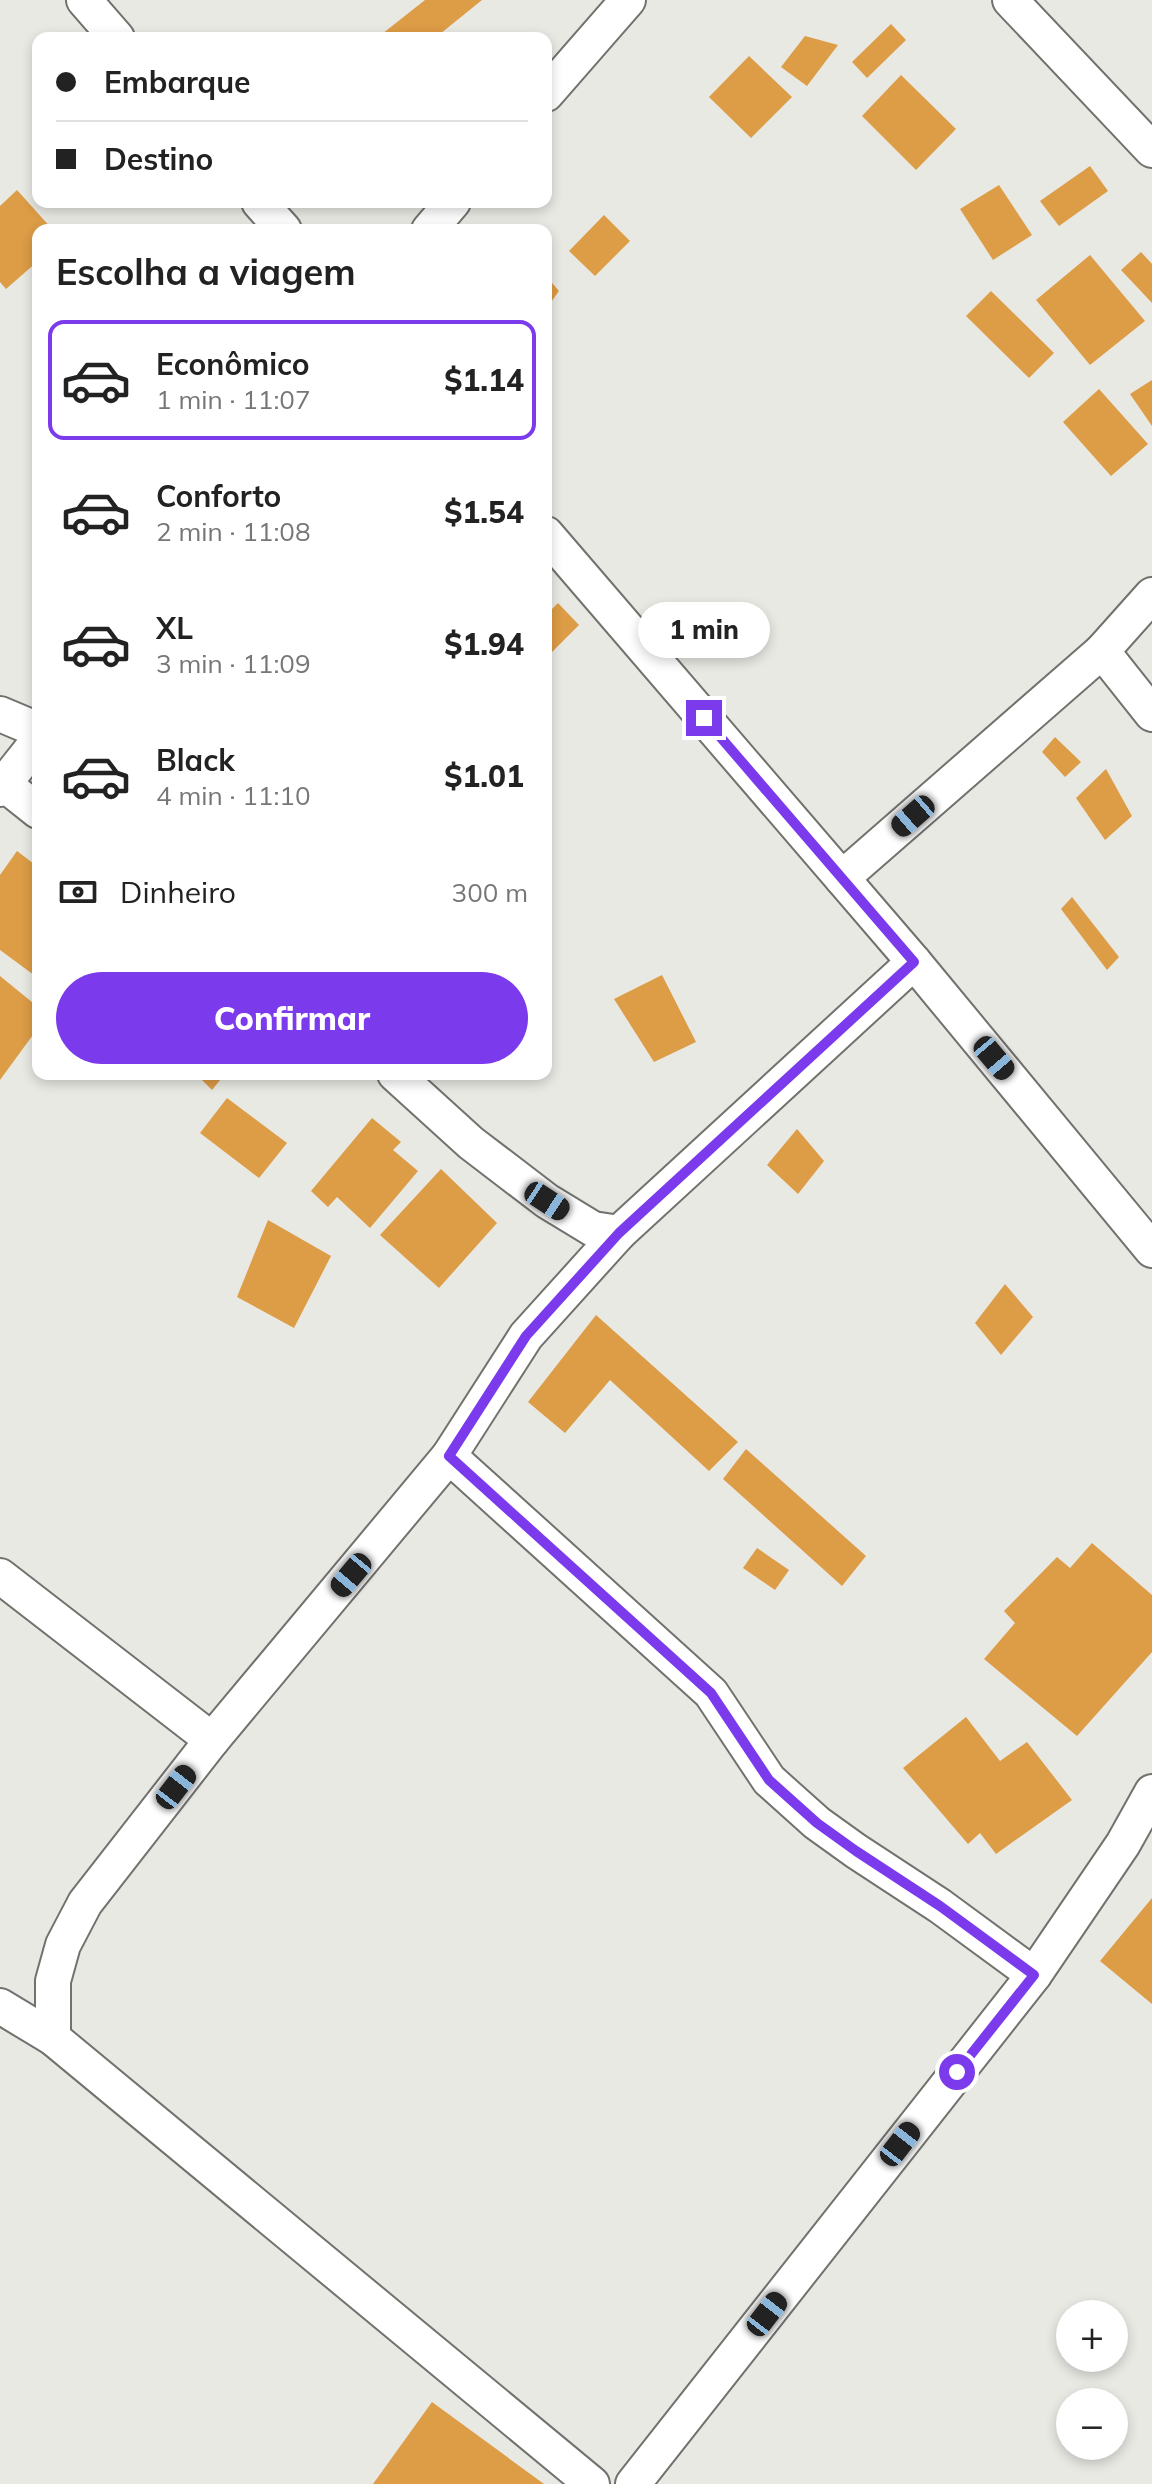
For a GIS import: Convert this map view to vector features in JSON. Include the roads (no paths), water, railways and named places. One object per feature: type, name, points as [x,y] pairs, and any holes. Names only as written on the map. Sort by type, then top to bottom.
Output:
[{"type":"street","points":[[84,0],[112,32]]},
{"type":"street","points":[[552,87],[628,0]]},
{"type":"street","points":[[1010,0],[1152,150]]},
{"type":"street","points":[[264,208],[279,224]]},
{"type":"street","points":[[434,224],[448,208]]},
{"type":"street","points":[[552,541],[914,962],[1152,1250]]},
{"type":"street","points":[[842,878],[1102,651],[1152,595]]},
{"type":"street","points":[[1102,651],[1152,714]]},
{"type":"street","points":[[0,714],[32,727]]},
{"type":"street","points":[[32,748],[2,786],[32,807]]},
{"type":"street","points":[[53,2038],[53,1981],[63,1945],[85,1903],[212,1740],[449,1456],[526,1336],[619,1233],[914,962]]},
{"type":"street","points":[[402,1080],[471,1143],[547,1201],[593,1229],[619,1233]]},
{"type":"street","points":[[449,1456],[711,1693],[769,1780],[817,1823],[940,1906],[1034,1975]]},
{"type":"street","points":[[0,1576],[212,1740]]},
{"type":"street","points":[[633,2484],[1034,1975],[1123,1844],[1152,1792]]},
{"type":"street","points":[[0,2006],[53,2038],[592,2484]]}]
